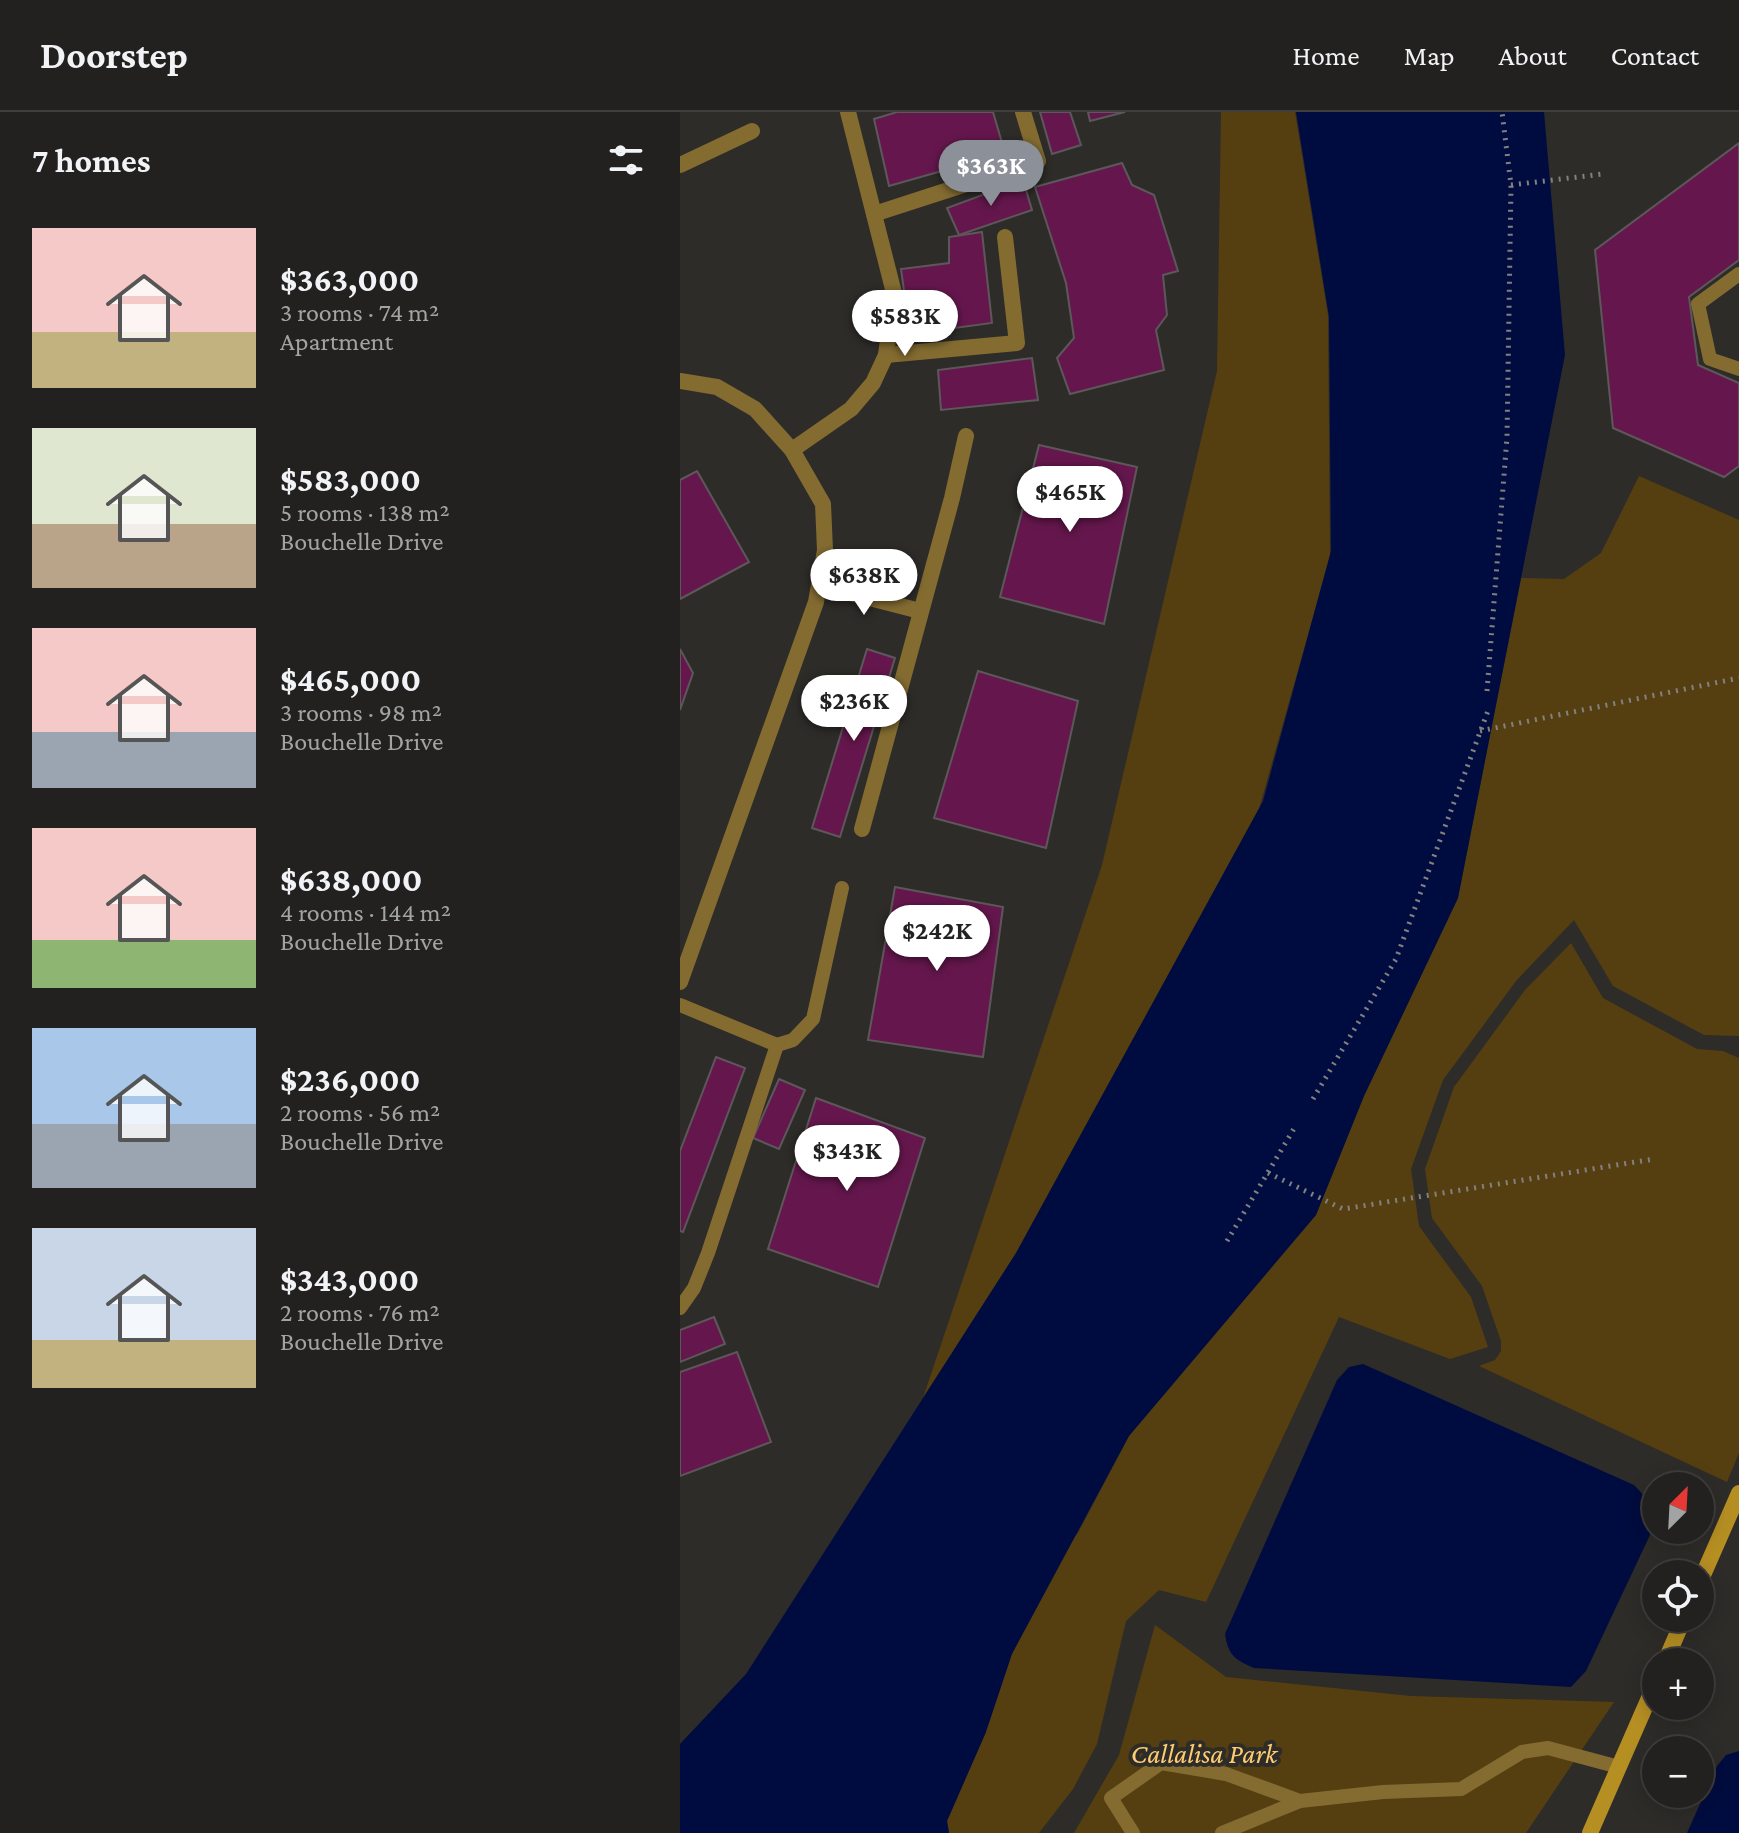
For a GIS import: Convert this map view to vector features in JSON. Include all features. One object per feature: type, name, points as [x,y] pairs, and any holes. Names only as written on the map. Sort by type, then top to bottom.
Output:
[{"type":"main road","points":[[1710,1560],[1739,1493]]},
{"type":"main road","points":[[1590,1833],[1642,1714]]},
{"type":"street","points":[[792,450],[851,409],[873,383],[886,355],[894,293],[848,112]]},
{"type":"street","points":[[874,214],[1038,161],[1023,112]]},
{"type":"street","points":[[680,165],[752,131]]},
{"type":"street","points":[[886,355],[1017,343],[1005,237]]},
{"type":"street","points":[[680,381],[717,387],[755,409],[792,450],[823,504],[825,550],[816,602],[680,982]]},
{"type":"street","points":[[862,829],[966,436]]},
{"type":"street","points":[[819,585],[920,611]]},
{"type":"lane","points":[[1739,274],[1698,304],[1710,359],[1739,369]]},
{"type":"lane","points":[[680,1005],[777,1045],[793,1040],[813,1019],[842,888]]},
{"type":"lane","points":[[680,1308],[694,1288],[708,1253],[777,1045]]},
{"type":"lane","points":[[1222,1833],[1300,1801],[1383,1792],[1461,1789],[1522,1752],[1548,1748],[1619,1767]]},
{"type":"lane","points":[[1133,1833],[1111,1798],[1161,1763],[1226,1774],[1300,1801]]},
{"type":"path","points":[[1487,691],[1507,437],[1511,185],[1502,112]]},
{"type":"path","points":[[1511,185],[1603,174]]},
{"type":"path","points":[[1480,731],[1739,678]]},
{"type":"path","points":[[1313,1099],[1396,959],[1489,708]]},
{"type":"path","points":[[1227,1241],[1295,1127]]},
{"type":"path","points":[[1268,1173],[1343,1209],[1654,1159]]},
{"type":"green space","points":[[1221,112],[1295,112],[1328,315],[1330,556],[1259,809],[1016,1253],[923,1398],[1102,865],[1217,371]]},
{"type":"green space","points":[[1639,476],[1739,520],[1739,1036],[1704,1035],[1613,986],[1574,920],[1516,981],[1443,1080],[1411,1169],[1419,1226],[1471,1297],[1488,1347],[1450,1359],[1339,1317],[1206,1602],[1159,1590],[1126,1621],[1097,1744],[1073,1789],[1039,1833],[949,1833],[947,1821],[986,1732],[961,1671],[1078,1533],[1129,1436],[1316,1215],[1364,1096],[1458,898],[1521,578],[1564,579],[1601,553]]},
{"type":"green space","points":[[1571,943],[1603,998],[1697,1049],[1723,1051],[1739,1058],[1739,1453],[1727,1482],[1714,1476],[1714,1472],[1706,1472],[1479,1366],[1495,1360],[1501,1351],[1501,1341],[1482,1286],[1432,1218],[1425,1169],[1454,1087],[1525,990]]},
{"type":"green space","name":"Callalisa Park","points":[[1155,1625],[1226,1677],[1411,1696],[1614,1702],[1526,1833],[1074,1833],[1119,1755]]},
{"type":"shaded area","points":[[1296,112],[1544,112],[1565,355],[1458,898],[1364,1096],[1316,1215],[1129,1436],[1012,1654],[986,1732],[947,1821],[949,1833],[680,1833],[680,1744],[746,1674],[1016,1253],[1263,801],[1331,551],[1329,317]]},
{"type":"shaded area","points":[[1363,1364],[1634,1485],[1642,1494],[1642,1544],[1646,1544],[1586,1671],[1571,1687],[1254,1668],[1230,1652],[1225,1634],[1337,1380],[1349,1367]]},
{"type":"shaded area","points":[[1739,1751],[1739,1833],[1687,1833],[1698,1808],[1714,1808],[1714,1773],[1726,1755]]},
{"type":"building","points":[[897,112],[993,112],[1005,153],[889,186],[874,119]]},
{"type":"building","points":[[1040,112],[1070,112],[1081,145],[1052,154]]},
{"type":"building","points":[[1088,112],[1125,112],[1090,121]]},
{"type":"building","points":[[1739,143],[1739,260],[1689,297],[1698,365],[1739,383],[1739,466],[1724,477],[1613,428],[1595,250]]},
{"type":"building","points":[[1122,163],[1132,185],[1154,195],[1178,271],[1163,275],[1167,315],[1156,330],[1164,370],[1070,394],[1057,358],[1074,338],[1066,283],[1035,187]]},
{"type":"building","points":[[1023,180],[1032,210],[959,235],[947,208]]},
{"type":"building","points":[[982,232],[992,323],[910,334],[901,269],[949,263],[949,237]]},
{"type":"building","points":[[1032,358],[1038,400],[941,410],[938,370]]},
{"type":"building","points":[[1039,445],[1137,467],[1104,624],[1000,597]]},
{"type":"building","points":[[697,471],[749,562],[680,599],[680,480]]},
{"type":"building","points":[[680,649],[693,673],[680,710]]},
{"type":"building","points":[[867,649],[895,658],[840,837],[812,828]]},
{"type":"building","points":[[978,671],[1078,701],[1046,848],[934,818]]},
{"type":"building","points":[[895,887],[1003,907],[983,1057],[868,1040]]},
{"type":"building","points":[[716,1057],[745,1068],[683,1232],[680,1231],[680,1151]]},
{"type":"building","points":[[779,1079],[805,1090],[779,1149],[753,1138]]},
{"type":"building","points":[[816,1098],[925,1138],[878,1287],[768,1249]]},
{"type":"building","points":[[714,1317],[725,1344],[680,1362],[680,1330]]},
{"type":"building","points":[[737,1352],[771,1442],[680,1476],[680,1372]]}]
